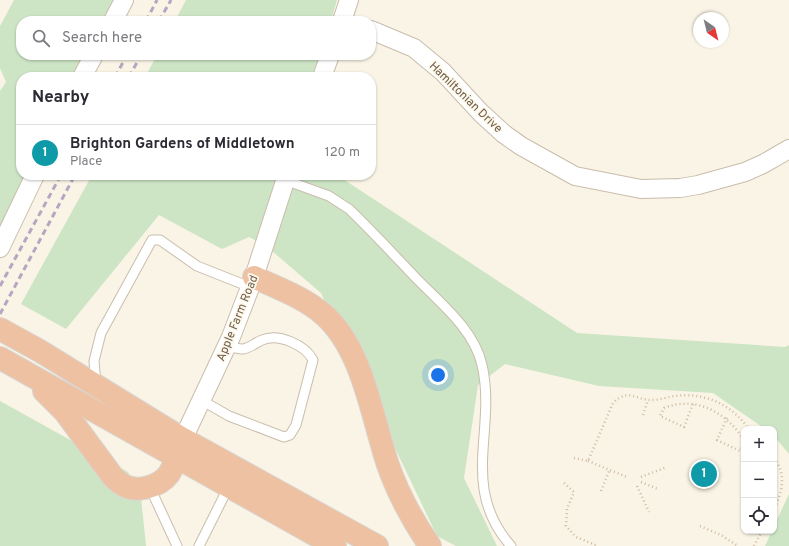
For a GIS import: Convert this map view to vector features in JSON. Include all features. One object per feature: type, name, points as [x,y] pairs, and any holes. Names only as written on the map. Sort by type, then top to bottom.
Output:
[{"type":"highway","points":[[252,282],[297,297],[316,308],[340,332],[350,350],[361,376],[388,467],[406,507],[430,546]]},
{"type":"highway","points":[[0,329],[96,386],[229,486],[335,546]]},
{"type":"highway","points":[[0,358],[19,369],[377,546]]},
{"type":"highway","points":[[19,369],[49,394],[65,412],[113,477],[122,485],[135,488],[148,487],[159,482],[169,474],[180,448]]},
{"type":"street","points":[[116,16],[124,0]]},
{"type":"street","points":[[344,16],[349,0]]},
{"type":"street","name":"Hamiltonian Drive","points":[[376,32],[414,48],[443,72],[481,113],[504,134],[521,146],[574,176],[641,189],[680,188],[698,185],[745,172],[763,164],[789,149]]},
{"type":"street","points":[[85,72],[91,60]]},
{"type":"street","points":[[324,72],[328,60]]},
{"type":"street","points":[[0,248],[33,180]]},
{"type":"street","name":"Apple Farm Road","points":[[180,448],[227,346],[252,282],[285,180]]},
{"type":"lane","points":[[291,180],[329,196],[349,209],[454,318],[475,345],[482,364],[486,401],[481,466],[483,488],[488,508],[495,522],[511,546]]},
{"type":"lane","points":[[96,386],[94,361],[101,333],[152,240],[160,240],[197,266],[252,282]]},
{"type":"lane","points":[[201,400],[229,416],[284,437],[290,435],[296,425],[313,360],[309,353],[297,344],[284,339],[263,339],[250,347],[242,349],[227,346]]},
{"type":"lane","points":[[199,546],[229,486]]},
{"type":"lane","points":[[148,487],[153,494],[177,546]]},
{"type":"path","points":[[588,461],[612,403],[616,399],[628,395],[648,400],[685,395],[713,400],[734,413],[746,426]]},
{"type":"path","points":[[643,415],[648,400]]},
{"type":"path","points":[[693,404],[684,427],[660,416],[664,408],[670,405],[693,404],[712,410],[726,418],[741,436]]},
{"type":"path","points":[[689,416],[694,418]]},
{"type":"path","points":[[726,418],[717,440],[740,451],[741,449]]},
{"type":"path","points":[[574,458],[588,461],[627,476]]},
{"type":"path","points":[[777,462],[783,480],[782,489],[777,502]]},
{"type":"path","points":[[642,477],[667,467]]},
{"type":"path","points":[[601,491],[610,469]]},
{"type":"path","points":[[641,482],[658,489]]},
{"type":"path","points":[[564,483],[574,492],[566,514],[566,526],[576,537],[598,546]]},
{"type":"path","points":[[638,486],[649,512]]},
{"type":"path","points":[[700,526],[721,535],[738,546]]},
{"type":"path","points":[[754,546],[760,534]]},
{"type":"green space","points":[[14,0],[118,0],[109,16],[16,16],[16,60],[84,60],[77,72],[16,72],[16,180],[25,180],[0,233],[0,91],[6,82],[0,68],[0,26]]},
{"type":"green space","points":[[186,0],[337,0],[332,16],[178,16]]},
{"type":"green space","points":[[154,60],[320,60],[316,72],[148,72]]},
{"type":"green space","points":[[89,180],[345,180],[577,333],[785,347],[789,345],[789,454],[777,440],[777,426],[761,426],[713,393],[599,386],[505,364],[478,385],[464,478],[497,546],[456,546],[437,536],[321,293],[265,245],[249,237],[222,249],[159,215],[66,329],[21,304]]},
{"type":"green space","points":[[0,401],[128,472],[141,497],[146,546],[0,546]]},
{"type":"green space","points":[[789,494],[789,546],[765,546],[771,534],[777,534],[777,520]]},
{"type":"railway","points":[[149,16],[157,0]]},
{"type":"railway","points":[[162,16],[171,0]]},
{"type":"railway","points":[[118,72],[124,60]]},
{"type":"railway","points":[[132,72],[138,60]]},
{"type":"railway","points":[[0,286],[58,180]]},
{"type":"railway","points":[[0,314],[72,180]]},
{"type":"place","name":"Brighton Gardens of Middletown","points":[[704,474]]}]
